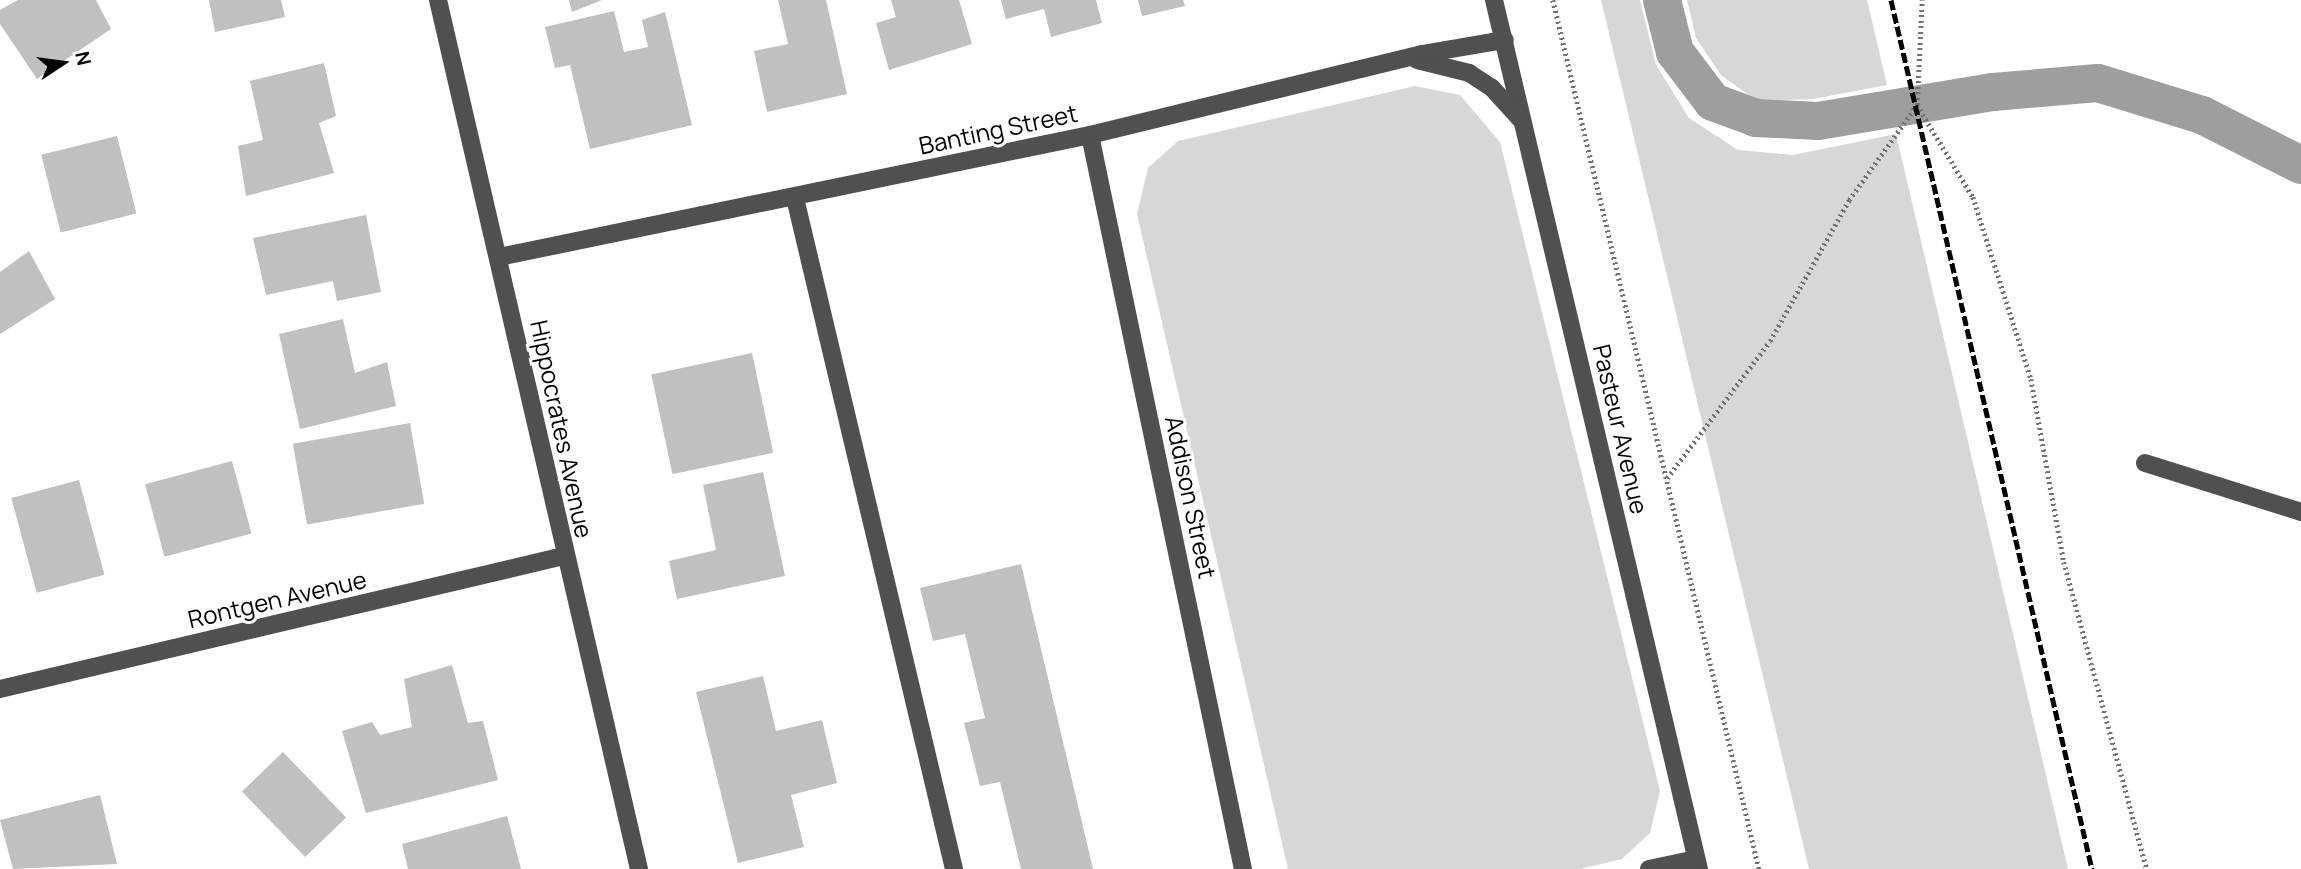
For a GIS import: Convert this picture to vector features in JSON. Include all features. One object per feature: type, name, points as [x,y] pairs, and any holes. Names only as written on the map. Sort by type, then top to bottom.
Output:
[{"type":"street","name":"Hippocrates Avenue","points":[[438,0],[499,257],[564,556],[639,869]]},
{"type":"street","name":"Pasteur Avenue","points":[[1494,0],[1697,864]]},
{"type":"street","name":"Banting Street","points":[[499,257],[796,198],[1090,135],[1408,58],[1505,40]]},
{"type":"street","points":[[1408,58],[1469,74],[1492,88],[1524,124]]},
{"type":"street","name":"Addison Street","points":[[1090,135],[1244,869]]},
{"type":"street","points":[[796,198],[954,869]]},
{"type":"street","points":[[2145,463],[2301,512]]},
{"type":"street","name":"Rontgen Avenue","points":[[0,689],[564,556]]},
{"type":"street","points":[[1649,869],[1697,864]]},
{"type":"path","points":[[1553,0],[1759,869]]},
{"type":"path","points":[[1667,479],[1770,341],[1849,200],[1917,105],[1922,0]]},
{"type":"path","points":[[1917,105],[1973,197],[2031,379],[2064,562],[2147,869]]},
{"type":"shaded area","points":[[1601,0],[1640,0],[1656,65],[1689,118],[1738,150],[1793,155],[1896,134],[2068,869],[1809,869]]},
{"type":"shaded area","points":[[1687,0],[1867,0],[1887,85],[1813,99],[1757,101],[1721,75],[1696,38]]},
{"type":"shaded area","points":[[1415,86],[1460,95],[1500,142],[1660,791],[1650,833],[1622,859],[1580,869],[1288,869],[1137,214],[1148,168],[1178,141]]},
{"type":"building","points":[[18,0],[96,0],[111,29],[37,79],[0,24],[0,10]]},
{"type":"building","points":[[209,0],[281,0],[285,17],[215,32]]},
{"type":"building","points":[[569,0],[602,0],[572,12]]},
{"type":"building","points":[[778,0],[826,0],[847,94],[767,112],[754,51],[788,44]]},
{"type":"building","points":[[891,0],[959,0],[972,44],[889,70],[876,23],[896,17]]},
{"type":"building","points":[[1001,0],[1096,0],[1102,23],[1051,37],[1044,9],[1006,19]]},
{"type":"building","points":[[1138,0],[1183,0],[1185,6],[1142,16]]},
{"type":"building","points":[[614,11],[624,52],[648,47],[642,20],[665,12],[692,125],[590,149],[570,65],[555,68],[545,27]]},
{"type":"building","points":[[324,63],[336,116],[319,123],[334,173],[246,196],[238,146],[263,140],[250,81]]},
{"type":"building","points":[[117,136],[136,214],[61,232],[41,155]]},
{"type":"building","points":[[366,215],[381,292],[337,301],[333,281],[266,295],[253,238]]},
{"type":"building","points":[[29,251],[55,299],[0,334],[0,272]]},
{"type":"building","points":[[343,319],[355,373],[387,362],[396,406],[300,429],[279,334]]},
{"type":"building","points":[[752,353],[773,453],[672,474],[651,374]]},
{"type":"building","points":[[410,423],[424,504],[307,524],[293,444]]},
{"type":"building","points":[[232,461],[251,533],[164,557],[145,484]]},
{"type":"building","points":[[763,472],[785,576],[677,599],[669,561],[716,550],[703,485]]},
{"type":"building","points":[[79,480],[104,575],[37,593],[11,498]]},
{"type":"building","points":[[1021,564],[1093,869],[1021,869],[1000,782],[980,786],[964,723],[985,718],[965,634],[933,641],[920,588]]},
{"type":"building","points":[[452,665],[468,723],[483,721],[498,780],[366,813],[342,731],[372,722],[380,735],[412,727],[404,679]]},
{"type":"building","points":[[763,676],[776,731],[822,720],[837,783],[791,795],[804,847],[738,863],[696,692]]},
{"type":"building","points":[[283,752],[346,817],[305,857],[242,792]]},
{"type":"building","points":[[100,795],[117,864],[13,869],[0,820]]},
{"type":"building","points":[[507,816],[521,869],[408,869],[402,844]]},
{"type":"waterway","points":[[1662,0],[1675,52],[1713,102],[1756,118],[1818,121],[1993,92],[2098,83],[2202,115],[2301,165]]},
{"type":"railway","points":[[1891,0],[2092,869]]}]
